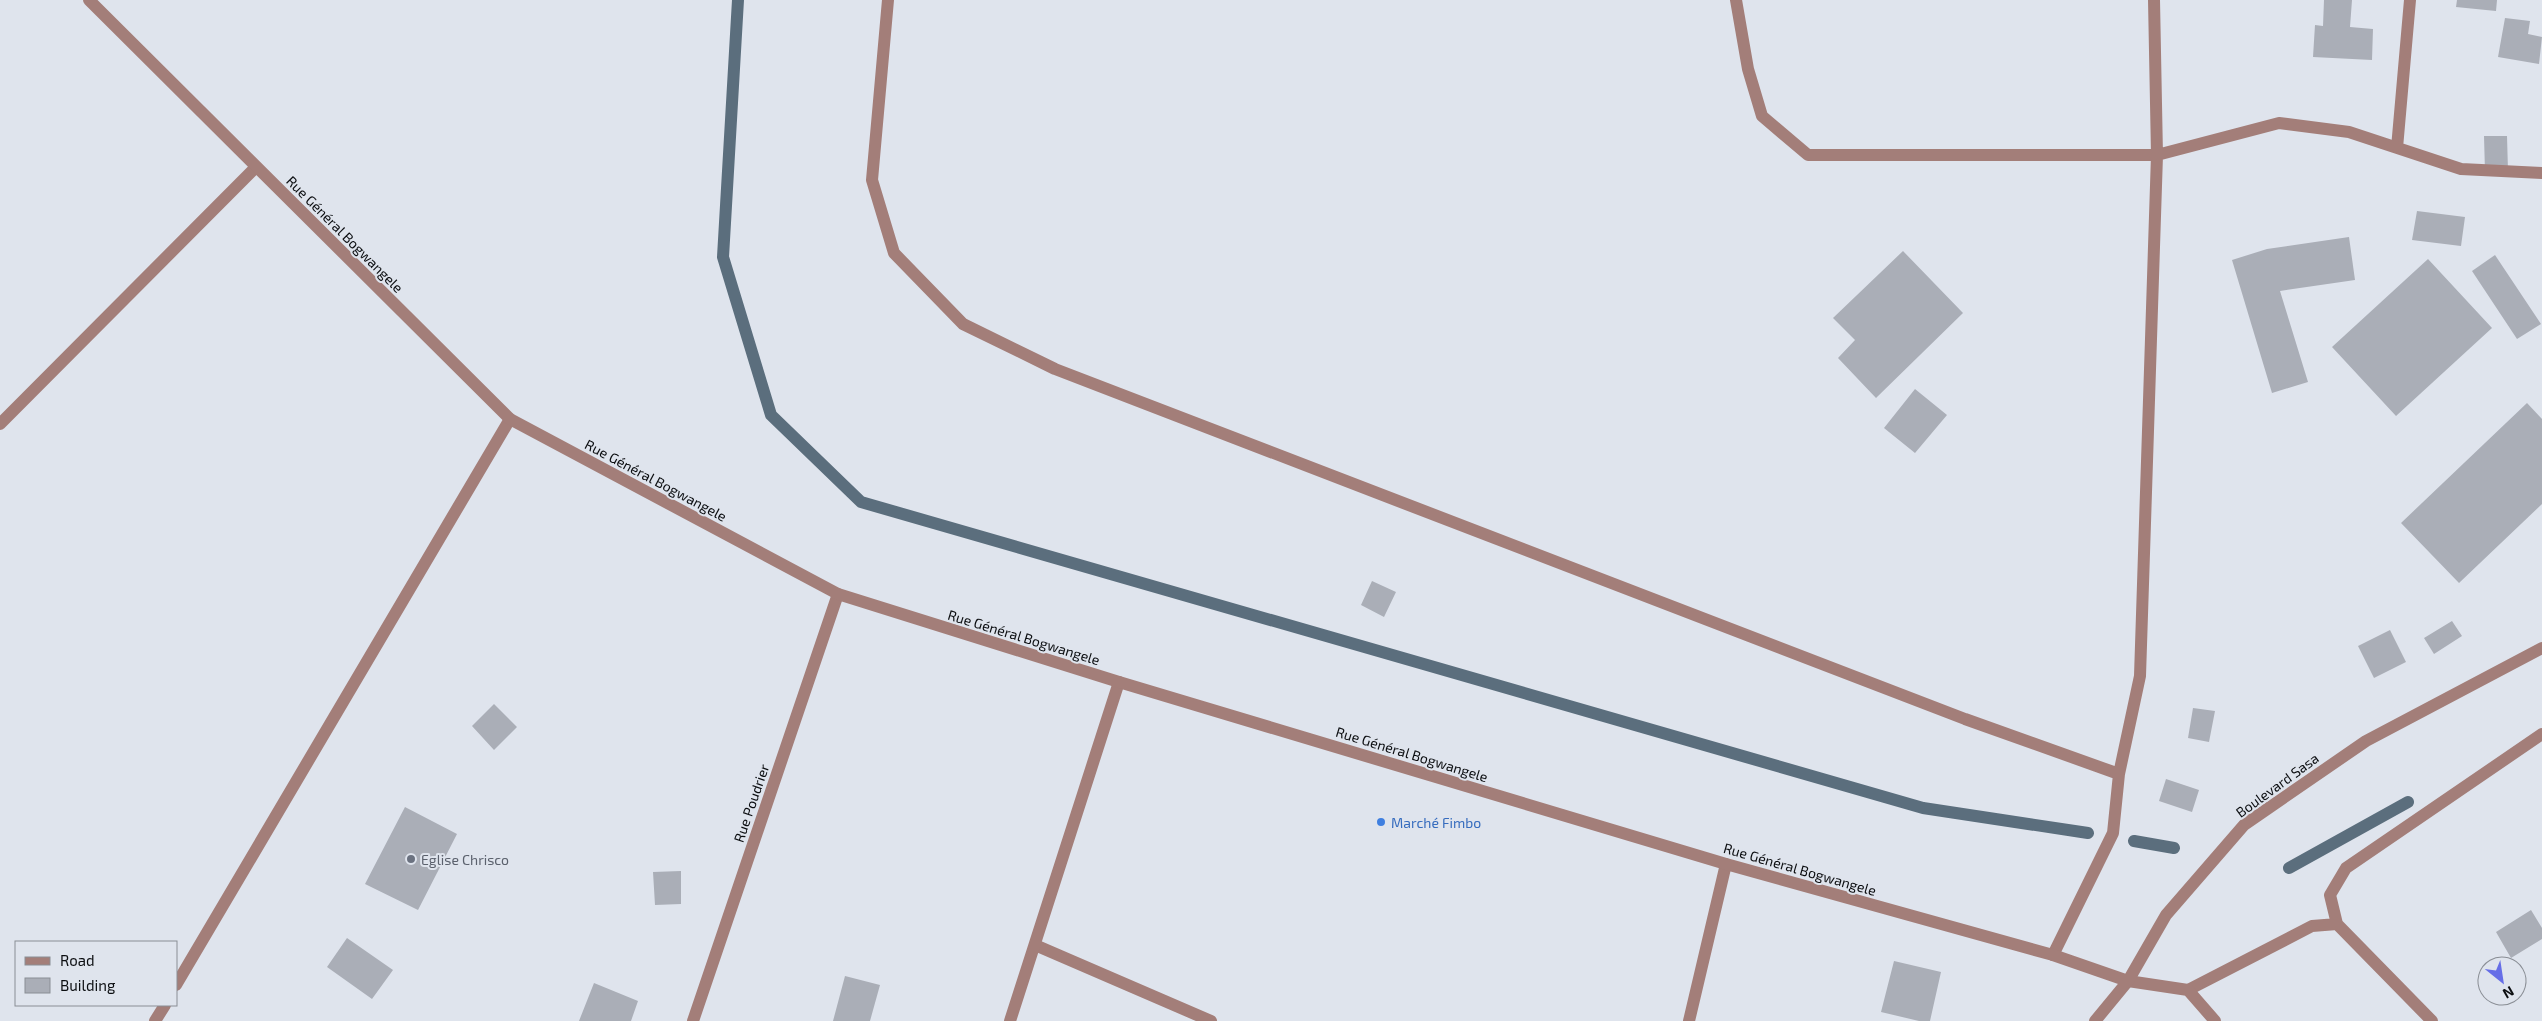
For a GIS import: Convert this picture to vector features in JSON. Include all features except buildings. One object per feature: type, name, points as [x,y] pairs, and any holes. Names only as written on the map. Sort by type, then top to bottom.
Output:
[{"type":"street","name":"Rue Général Bogwangele","points":[[89,0],[510,419],[838,594],[1119,682],[1726,864],[2053,955],[2128,981],[2188,990]]},
{"type":"street","points":[[888,0],[872,180],[894,253],[964,324],[1056,369],[1965,719],[2120,774]]},
{"type":"street","points":[[1736,0],[1748,69],[1762,116],[1808,155],[2158,155],[2279,123],[2349,132],[2461,169],[2542,173]]},
{"type":"street","points":[[2053,955],[2113,833],[2120,774],[2140,676],[2158,155],[2154,0]]},
{"type":"street","points":[[2398,148],[2410,0]]},
{"type":"street","points":[[0,424],[256,166]]},
{"type":"street","points":[[178,982],[510,419]]},
{"type":"street","name":"Rue Poudrier","points":[[693,1021],[838,594]]},
{"type":"street","name":"Boulevard Sasa","points":[[2095,1021],[2128,981],[2166,915],[2244,825],[2366,741],[2542,648]]},
{"type":"street","points":[[1010,1021],[1119,682]]},
{"type":"street","points":[[2432,1021],[2337,924],[2330,895],[2346,868],[2542,734]]},
{"type":"street","points":[[1689,1021],[1726,864]]},
{"type":"street","points":[[2215,1021],[2188,990],[2312,926],[2337,924]]},
{"type":"street","points":[[1035,945],[1211,1021]]},
{"type":"street","points":[[155,1021],[164,1006]]},
{"type":"waterway","points":[[738,0],[723,257],[771,415],[861,502],[1923,808],[2088,833]]},
{"type":"waterway","points":[[2289,868],[2408,802]]},
{"type":"waterway","points":[[2134,841],[2174,848]]},
{"type":"place","name":"Marché Fimbo","points":[[1381,822]]},
{"type":"place","name":"Eglise Chrisco","points":[[411,859]]}]
